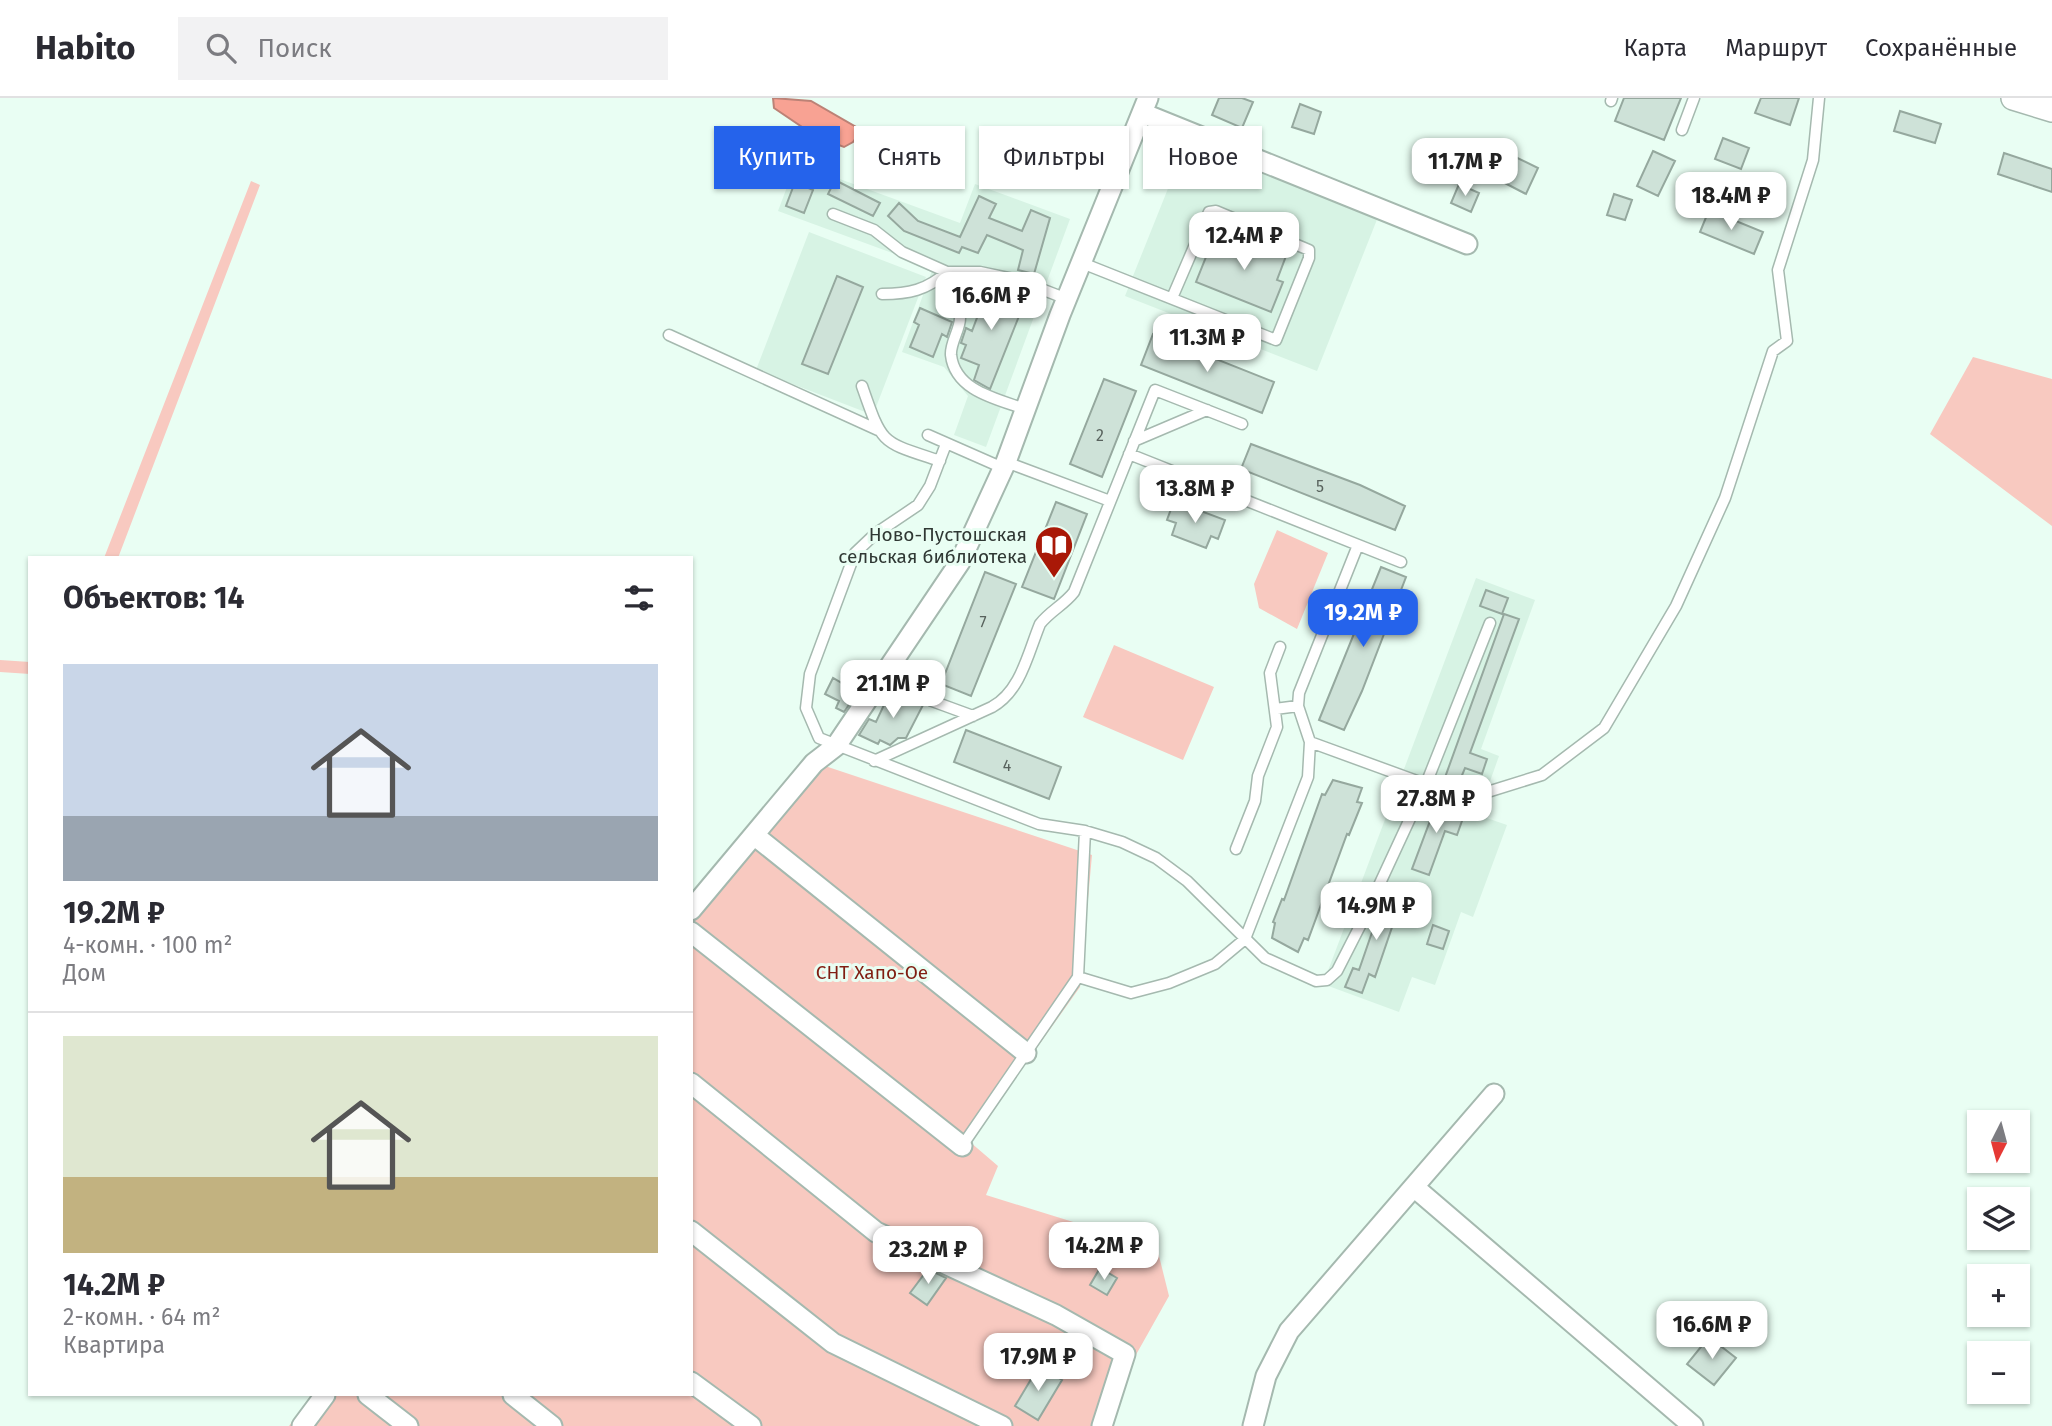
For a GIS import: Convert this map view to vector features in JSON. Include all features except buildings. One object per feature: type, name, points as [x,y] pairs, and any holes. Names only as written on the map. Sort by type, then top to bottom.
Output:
[{"type":"street","points":[[2013,98],[2052,110]]},
{"type":"street","points":[[693,908],[814,762],[836,746],[960,562],[1004,465],[1145,106],[1467,244]]},
{"type":"street","points":[[754,835],[1026,1053]]},
{"type":"street","points":[[693,934],[962,1146]]},
{"type":"street","points":[[693,1085],[876,1232],[1056,1315],[1125,1354],[1102,1426]]},
{"type":"street","points":[[1253,1426],[1266,1376],[1289,1331],[1494,1094]]},
{"type":"street","points":[[1414,1186],[1693,1426]]},
{"type":"street","points":[[693,1233],[832,1343],[1002,1426]]},
{"type":"street","points":[[693,1383],[751,1426]]},
{"type":"street","points":[[302,1426],[324,1396]]},
{"type":"street","points":[[369,1396],[408,1426]]},
{"type":"street","points":[[514,1396],[552,1426]]},
{"type":"lane","points":[[1682,130],[1694,98]]},
{"type":"lane","points":[[1310,742],[1447,792],[1481,794],[1542,775],[1604,728],[1676,606],[1725,498],[1773,351],[1787,341],[1778,271],[1813,160],[1819,98]]},
{"type":"lane","points":[[1082,263],[1172,299],[1276,340],[1309,257],[1309,250],[1216,211],[1209,212],[1172,299]]},
{"type":"lane","points":[[833,214],[874,230],[902,252],[947,272],[980,272],[1018,280],[1067,299]]},
{"type":"lane","points":[[882,294],[904,294],[931,287],[947,272]]},
{"type":"lane","points":[[947,272],[948,284],[960,318],[951,354],[960,377],[974,390],[1025,409]]},
{"type":"lane","points":[[668,335],[878,430]]},
{"type":"lane","points":[[862,386],[878,430],[891,445],[940,461]]},
{"type":"lane","points":[[874,761],[1006,700],[1013,690],[1040,624],[1074,592],[1155,390],[1242,424]]},
{"type":"lane","points":[[1134,441],[1207,410]]},
{"type":"lane","points":[[928,435],[946,444],[1110,502]]},
{"type":"lane","points":[[946,444],[918,505],[875,534],[855,553],[810,674],[806,708],[819,738],[1039,824],[1085,831],[1122,842],[1156,858],[1187,881],[1265,958],[1316,981],[1327,980],[1337,971],[1362,922],[1426,784],[1490,623]]},
{"type":"lane","points":[[1129,454],[1401,562]]},
{"type":"lane","points":[[1077,977],[1130,993],[1169,983],[1215,964],[1245,939],[1308,777],[1310,742],[1298,706],[1299,693],[1358,545]]},
{"type":"lane","points":[[1236,849],[1255,801],[1258,776],[1278,727],[1270,673],[1280,647]]},
{"type":"lane","points":[[890,669],[932,701],[973,716]]},
{"type":"lane","points":[[1275,709],[1298,706]]},
{"type":"lane","points":[[962,1146],[1077,977],[1085,831]]},
{"type":"shaded area","points":[[773,98],[811,101],[854,126],[854,141],[844,147],[840,146],[840,126],[801,126],[774,108]]},
{"type":"shaded area","points":[[1262,171],[1378,217],[1317,371],[1125,296],[1168,189],[1262,189]]},
{"type":"shaded area","points":[[840,179],[854,184],[854,189],[867,189],[960,223],[975,184],[979,185],[979,189],[989,189],[1070,219],[986,447],[954,435],[968,396],[944,367],[902,352],[933,268],[778,211],[786,189],[840,189]]},
{"type":"shaded area","points":[[809,232],[926,277],[873,415],[756,370]]},
{"type":"shaded area","points":[[1476,578],[1535,600],[1481,749],[1499,756],[1478,815],[1507,825],[1473,917],[1461,912],[1435,985],[1412,977],[1399,1012],[1323,984]]},
{"type":"green space","points":[[251,181],[260,185],[119,556],[105,556]]},
{"type":"green space","points":[[1973,357],[2052,379],[2052,526],[1930,434]]},
{"type":"green space","points":[[1277,530],[1328,553],[1297,629],[1259,608],[1254,584]]},
{"type":"green space","points":[[1114,645],[1214,687],[1183,760],[1083,717]]},
{"type":"green space","points":[[0,660],[28,662],[28,674],[0,672]]},
{"type":"green space","name":"СНТ Хапо-Ое","points":[[804,759],[1092,855],[1080,987],[970,1142],[998,1166],[986,1195],[1157,1248],[1169,1296],[1096,1426],[289,1426],[310,1396],[693,1396],[693,897],[750,831]]},
{"type":"place","name":"Ново-Пустошская сельская библиотека","points":[[1054,579]]}]
